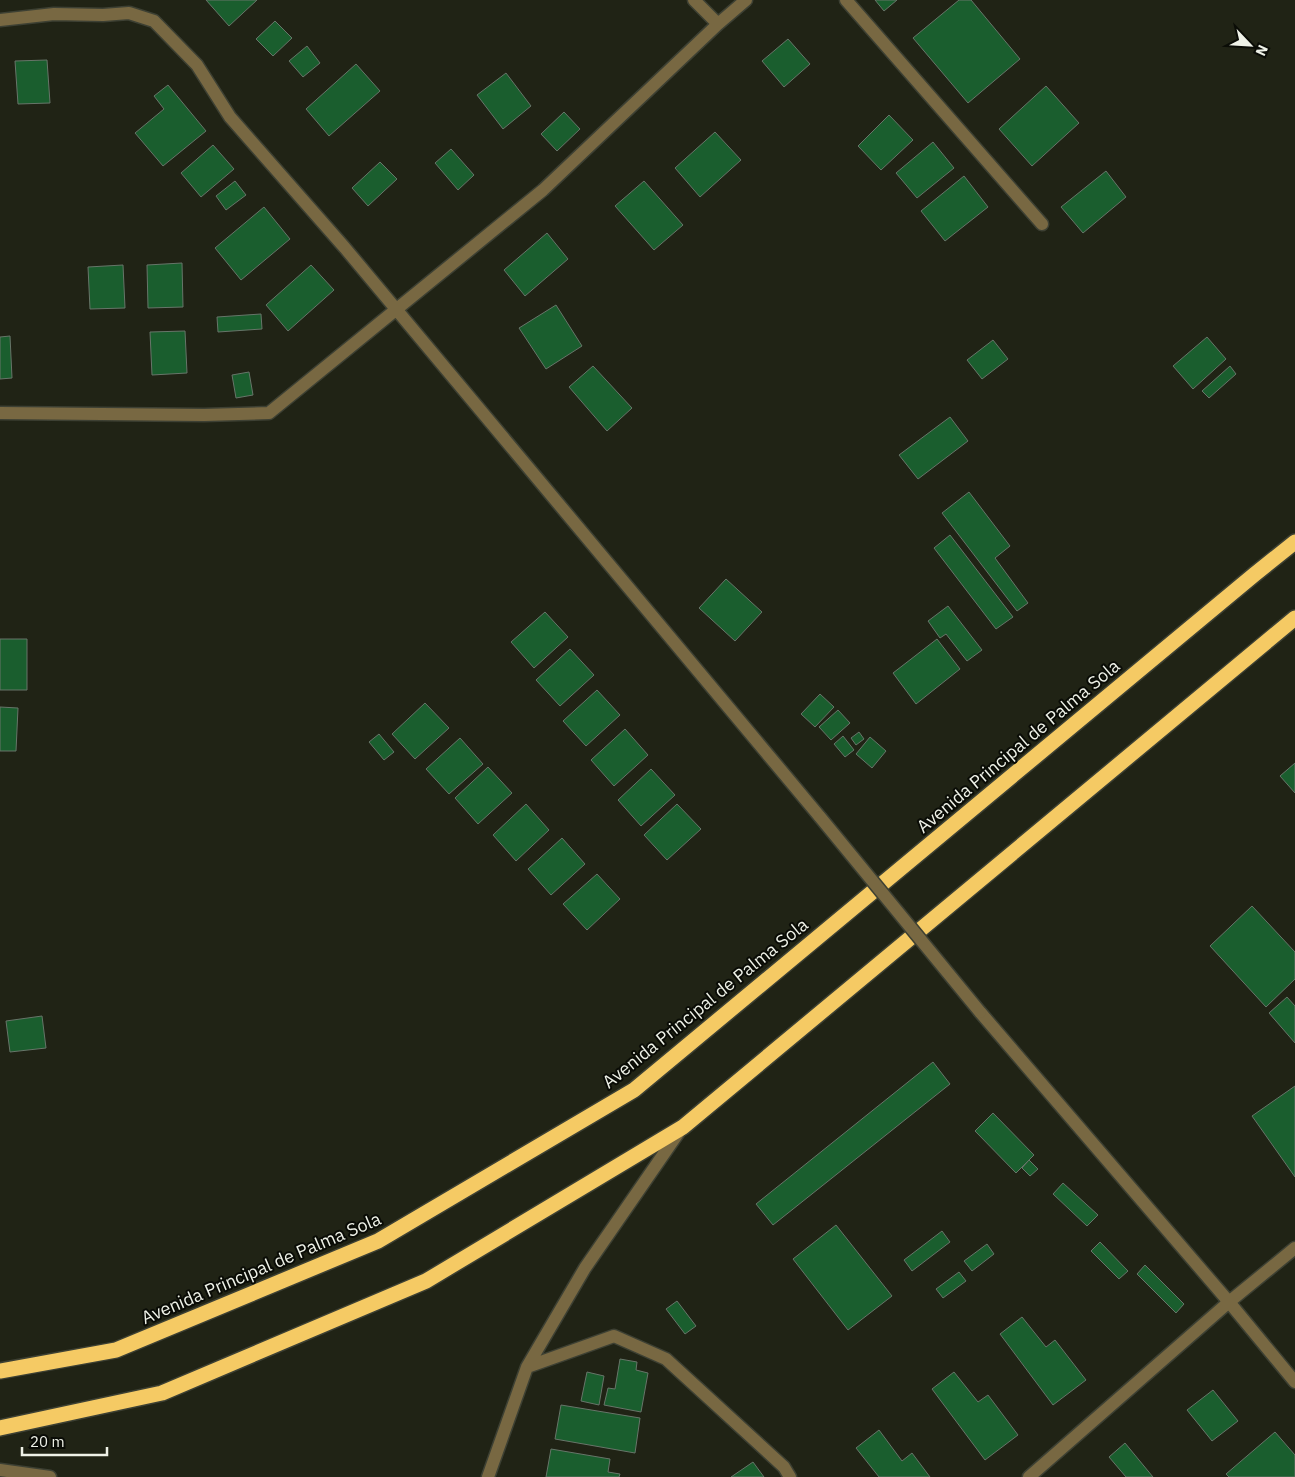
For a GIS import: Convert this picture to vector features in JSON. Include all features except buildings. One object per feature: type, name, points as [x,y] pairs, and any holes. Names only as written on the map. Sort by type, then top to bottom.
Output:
[{"type":"highway","name":"Avenida Principal de Palma Sola","points":[[0,1371],[116,1350],[378,1242],[634,1090],[1295,542]]},
{"type":"highway","points":[[0,1428],[162,1393],[426,1281],[683,1126],[1295,618]]},
{"type":"street","points":[[694,0],[718,24]]},
{"type":"street","points":[[0,413],[204,415],[269,413],[543,190],[718,24],[746,0]]},
{"type":"street","points":[[846,0],[1042,224]]},
{"type":"street","points":[[0,20],[54,14],[103,15],[129,13],[154,21],[197,65],[230,117],[345,248],[820,817],[980,1012],[1229,1302],[1295,1382]]},
{"type":"street","points":[[488,1477],[527,1367],[585,1268],[683,1126]]},
{"type":"street","points":[[1029,1477],[1229,1302],[1295,1248]]},
{"type":"street","points":[[527,1367],[614,1336],[666,1359],[784,1467],[790,1477]]},
{"type":"street","points":[[0,1470],[50,1477]]}]
